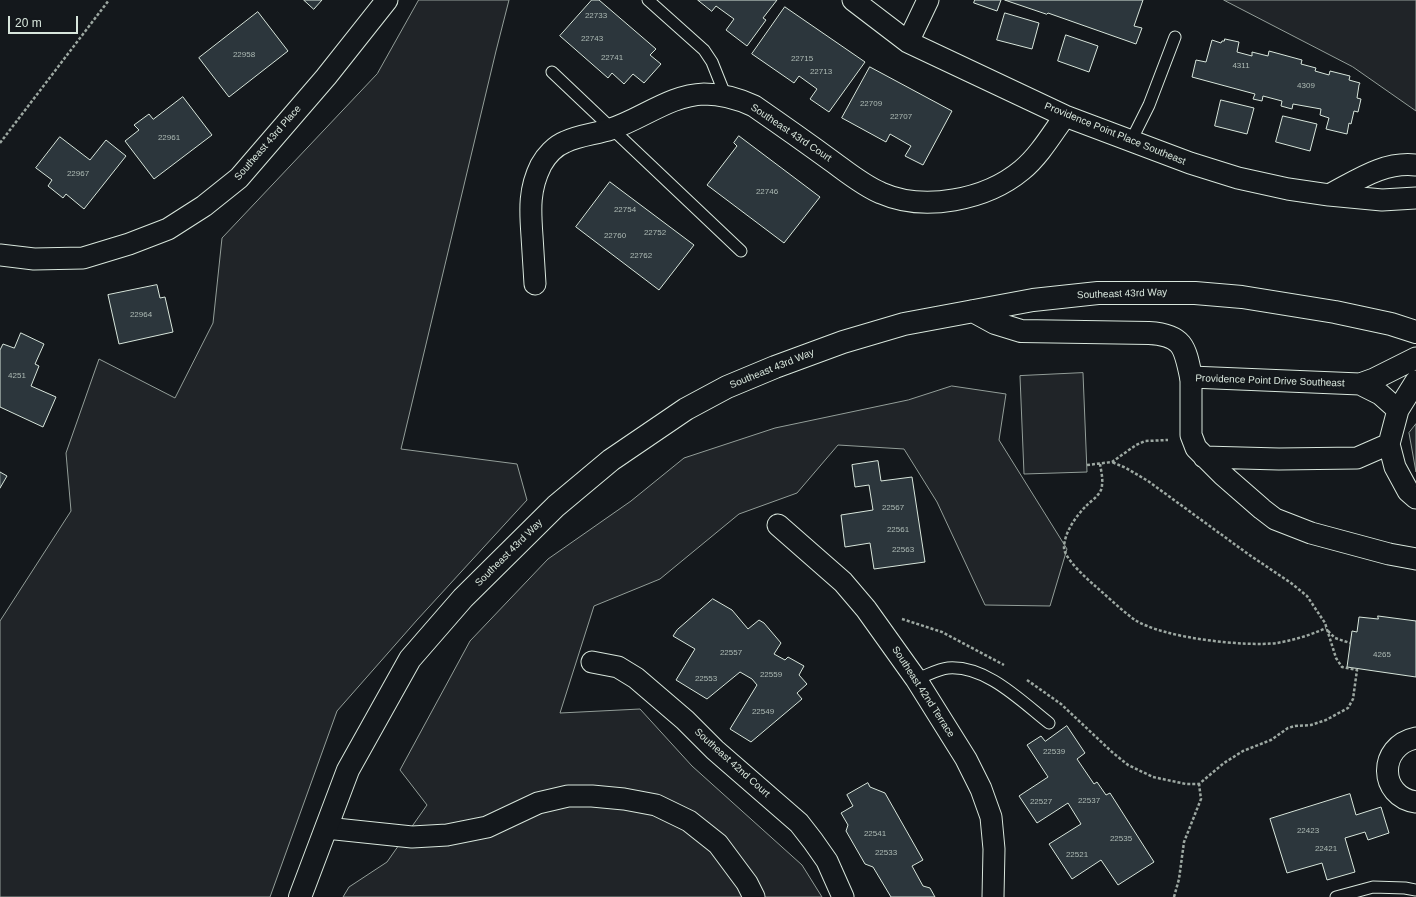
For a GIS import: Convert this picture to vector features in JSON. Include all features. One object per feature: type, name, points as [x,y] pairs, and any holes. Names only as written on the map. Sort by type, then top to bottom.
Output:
[{"type":"main road","name":"Southeast 43rd Way","points":[[300,897],[348,770],[410,660],[463,598],[550,511],[611,460],[686,409],[727,386],[843,342],[904,324],[1033,300],[1098,293],[1195,293],[1242,297],[1314,308],[1391,324],[1416,332]]},
{"type":"main road","points":[[973,311],[995,323],[1020,331],[1149,333],[1167,335],[1183,347],[1187,357],[1191,377]]},
{"type":"street","name":"Southeast 43rd Place","points":[[0,255],[34,259],[83,258],[129,244],[168,229],[204,206],[239,178],[326,77],[387,0]]},
{"type":"street","name":"Providence Point Place Southeast","points":[[853,0],[908,42],[1065,116],[1190,163],[1238,178],[1288,189],[1382,200],[1416,198]]},
{"type":"street","points":[[908,42],[928,0]]},
{"type":"street","name":"Southeast 43rd Court","points":[[536,284],[530,211],[531,196],[535,179],[542,163],[550,153],[564,142],[580,136],[612,129],[683,97],[704,94],[742,100],[754,106],[866,185],[895,199],[918,202],[949,201],[972,196],[1000,185],[1027,165],[1041,150],[1065,116]]},
{"type":"street","points":[[1329,195],[1377,170],[1407,164],[1416,165]]},
{"type":"street","name":"Providence Point Drive Southeast","points":[[1416,358],[1374,379],[1360,384],[1191,377],[1191,435],[1196,448],[1255,503],[1275,519],[1311,533],[1389,554],[1416,559]]},
{"type":"street","points":[[1416,381],[1398,410],[1389,444],[1395,467],[1408,491],[1416,498]]},
{"type":"street","name":"Providence Point Drive Southeast","points":[[1360,384],[1380,394],[1398,410]]},
{"type":"street","points":[[1204,457],[1279,459],[1357,458],[1389,444]]},
{"type":"street","name":"Southeast 42nd Terrace","points":[[778,525],[843,582],[866,609],[916,679],[966,759],[981,789],[991,817],[994,849],[993,897]]},
{"type":"street","name":"Southeast 42nd Court","points":[[592,662],[618,667],[636,678],[685,720],[715,750],[799,823],[814,841],[827,861],[843,897]]},
{"type":"street","points":[[1416,738],[1399,745],[1392,752],[1388,761],[1387,771],[1389,781],[1394,790],[1402,797],[1416,802]]},
{"type":"street","points":[[326,828],[412,837],[447,835],[486,827],[538,803],[568,796],[592,796],[624,799],[656,805],[689,821],[718,844],[747,883],[754,897]]},
{"type":"lane","points":[[648,0],[704,50],[712,62],[726,97]]},
{"type":"lane","points":[[1131,141],[1149,105],[1175,37]]},
{"type":"lane","points":[[552,72],[741,251]]},
{"type":"lane","points":[[916,679],[948,668],[966,670],[981,674],[999,684],[1049,723]]},
{"type":"lane","points":[[1336,897],[1373,887],[1405,888],[1416,890]]},
{"type":"path","points":[[0,143],[109,0]]},
{"type":"path","points":[[1087,465],[1112,462],[1136,445],[1145,441],[1168,440]]},
{"type":"path","points":[[1026,679],[1061,704],[1128,765],[1153,777],[1186,784],[1199,784],[1224,763],[1243,751],[1271,740],[1288,728],[1311,725],[1326,720],[1348,708],[1353,699],[1357,670],[1342,667],[1336,658],[1325,623],[1307,596],[1291,582],[1248,554],[1148,481],[1126,468],[1112,462]]},
{"type":"path","points":[[1100,464],[1102,486],[1099,492],[1078,515],[1072,525],[1064,541],[1064,550],[1069,559],[1085,577],[1136,620],[1152,628],[1176,634],[1230,643],[1277,643],[1327,630]]},
{"type":"path","points":[[878,626],[892,618],[907,620],[942,632],[999,661],[1010,669]]},
{"type":"path","points":[[1327,630],[1335,638],[1350,643]]},
{"type":"path","points":[[1174,897],[1179,879],[1184,842],[1201,799],[1199,784]]},
{"type":"shaded area","points":[[419,0],[509,0],[401,449],[517,464],[527,500],[417,620],[337,711],[270,897],[0,897],[0,621],[71,511],[66,453],[99,359],[175,398],[213,323],[222,238],[377,74]]},
{"type":"shaded area","points":[[1224,0],[1416,0],[1416,111],[1353,67]]},
{"type":"shaded area","points":[[1083,373],[1087,472],[1024,474],[1020,376]]},
{"type":"shaded area","points":[[952,386],[1006,394],[999,440],[1067,549],[1050,606],[985,605],[937,502],[904,449],[838,445],[797,493],[739,514],[660,579],[594,606],[560,713],[640,709],[692,766],[802,865],[822,897],[343,897],[349,887],[387,862],[427,805],[400,770],[470,641],[548,559],[631,501],[684,458],[775,428],[908,400]]},
{"type":"shaded area","points":[[1416,424],[1416,472],[1409,433]]},
{"type":"building","points":[[304,0],[322,0],[314,9]]},
{"type":"building","points":[[592,0],[599,0],[656,49],[650,55],[661,64],[644,83],[633,74],[624,84],[612,73],[608,78],[560,36]]},
{"type":"building","points":[[698,0],[777,0],[763,18],[766,20],[747,46],[726,30],[734,19],[716,6],[712,11]]},
{"type":"building","points":[[975,0],[1001,0],[997,11],[974,3]]},
{"type":"building","points":[[1005,0],[1143,0],[1134,26],[1142,28],[1136,44],[1048,13],[1047,14]]},
{"type":"building","points":[[785,7],[865,62],[829,112],[810,99],[817,89],[799,76],[794,83],[752,54]]},
{"type":"building","points":[[258,12],[288,51],[229,97],[199,58]]},
{"type":"building","points":[[1005,13],[1039,23],[1032,49],[997,40]]},
{"type":"building","points":[[1066,35],[1098,46],[1089,72],[1058,61]]},
{"type":"building","points":[[1225,39],[1239,42],[1237,52],[1252,56],[1252,52],[1268,56],[1269,51],[1302,60],[1301,64],[1316,68],[1315,71],[1329,75],[1330,71],[1350,76],[1349,80],[1360,83],[1357,98],[1361,99],[1358,112],[1354,111],[1351,124],[1349,123],[1347,134],[1326,129],[1329,118],[1320,115],[1321,109],[1293,104],[1292,109],[1281,106],[1282,101],[1263,96],[1262,101],[1253,99],[1255,94],[1192,77],[1196,60],[1206,62],[1212,40],[1221,43]]},
{"type":"building","points":[[870,67],[952,111],[923,165],[905,156],[911,146],[890,134],[886,142],[842,118]]},
{"type":"building","points":[[183,97],[212,135],[154,179],[125,141],[139,130],[134,125],[149,114],[153,119]]},
{"type":"building","points":[[1221,100],[1254,108],[1247,134],[1215,126]]},
{"type":"building","points":[[1283,116],[1317,124],[1310,151],[1276,142]]},
{"type":"building","points":[[739,136],[820,197],[784,243],[707,185],[737,146],[734,143]]},
{"type":"building","points":[[60,137],[90,160],[106,140],[126,156],[84,209],[66,194],[63,198],[48,186],[52,180],[36,168]]},
{"type":"building","points":[[610,182],[694,245],[659,290],[576,227]]},
{"type":"building","points":[[157,285],[160,298],[165,297],[173,332],[119,344],[108,295]]},
{"type":"building","points":[[21,333],[44,344],[35,364],[39,366],[31,386],[56,397],[43,427],[0,407],[0,350],[3,344],[14,348]]},
{"type":"building","points":[[878,461],[881,481],[912,477],[925,562],[874,569],[870,543],[845,547],[841,515],[873,510],[869,485],[855,487],[852,465]]},
{"type":"building","points":[[0,472],[7,476],[0,488]]},
{"type":"building","points":[[713,599],[732,610],[748,629],[759,620],[764,623],[781,643],[774,654],[785,660],[788,657],[804,666],[799,675],[807,684],[797,693],[802,699],[751,742],[730,729],[757,685],[752,679],[740,672],[707,699],[676,680],[695,649],[673,636],[677,630]]},
{"type":"building","points":[[1378,616],[1416,621],[1416,677],[1347,667],[1352,631],[1357,632],[1359,617],[1378,619]]},
{"type":"building","points":[[1067,726],[1085,753],[1077,759],[1094,784],[1097,782],[1106,795],[1110,793],[1154,862],[1118,885],[1101,860],[1072,879],[1049,844],[1081,824],[1068,803],[1037,823],[1019,796],[1048,777],[1027,745],[1041,736],[1045,741]]},
{"type":"building","points":[[868,783],[870,787],[885,793],[923,860],[912,866],[923,886],[930,888],[935,897],[891,897],[873,867],[865,864],[846,831],[848,825],[841,813],[853,806],[847,795]]},
{"type":"building","points":[[1350,794],[1356,815],[1381,807],[1389,833],[1368,840],[1365,832],[1345,838],[1355,872],[1327,880],[1322,863],[1287,873],[1270,819]]}]
